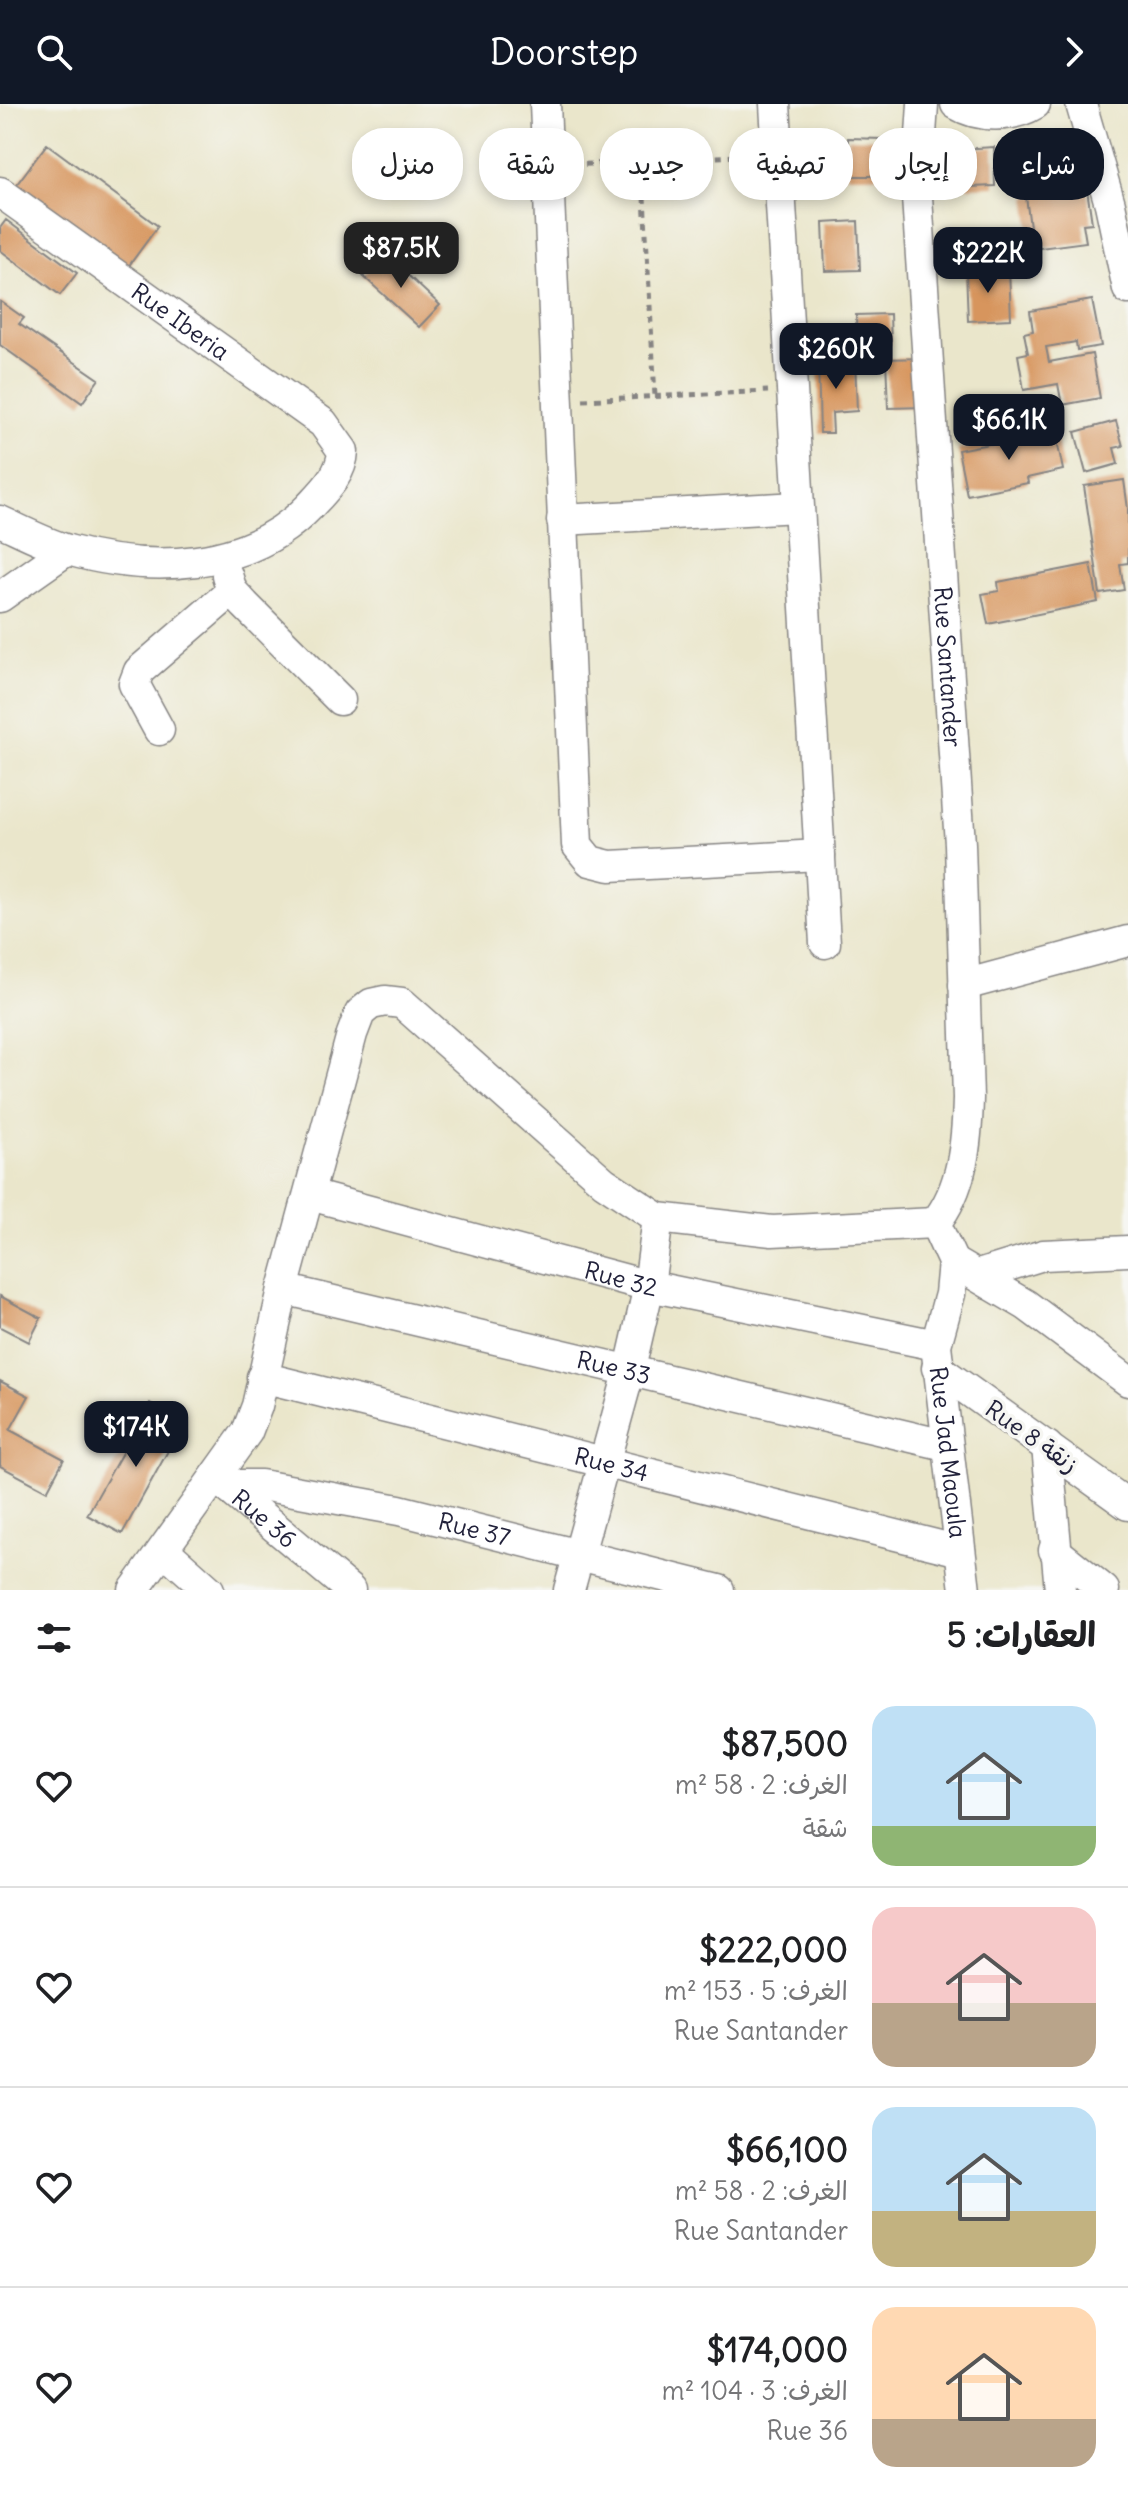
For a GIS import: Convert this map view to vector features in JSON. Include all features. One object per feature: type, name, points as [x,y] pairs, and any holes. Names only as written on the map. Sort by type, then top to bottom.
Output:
[{"type":"street","points":[[545,104],[546,128]]},
{"type":"street","points":[[775,104],[776,128]]},
{"type":"street","name":"Rue Santander","points":[[923,104],[917,197],[960,844],[967,1131],[951,1196],[935,1223]]},
{"type":"street","points":[[956,104],[986,115],[1009,114],[1035,104]]},
{"type":"street","points":[[1081,104],[1110,204],[1128,289]]},
{"type":"street","name":"Rue Iberia","points":[[0,192],[323,423],[343,451],[337,474],[296,520],[271,539],[220,558]]},
{"type":"street","points":[[549,200],[575,834],[582,853],[590,861],[610,866],[820,855]]},
{"type":"street","points":[[781,200],[825,943]]},
{"type":"street","points":[[562,520],[798,507]]},
{"type":"street","points":[[0,521],[67,550],[146,564],[220,558],[232,591],[340,700]]},
{"type":"street","points":[[0,597],[67,550]]},
{"type":"street","points":[[159,730],[134,684],[139,671],[232,591]]},
{"type":"street","points":[[964,985],[1128,941]]},
{"type":"street","points":[[134,1590],[221,1481],[247,1432],[257,1406],[283,1289],[336,1087],[360,1013],[371,1004],[385,1001],[402,1003],[604,1182],[658,1218],[772,1231],[935,1223],[966,1269],[1128,1381]]},
{"type":"street","name":"Rue 32","points":[[310,1195],[649,1286],[936,1357]]},
{"type":"street","points":[[569,1590],[629,1373],[649,1286],[658,1218]]},
{"type":"street","points":[[966,1269],[1043,1255],[1128,1251]]},
{"type":"street","name":"Rue Jad Maoula","points":[[965,1590],[936,1357],[950,1294],[966,1269]]},
{"type":"street","name":"Rue 33","points":[[283,1289],[945,1445]]},
{"type":"street","name":"Rue 8 زنقة","points":[[936,1357],[1047,1446],[1128,1505]]},
{"type":"street","name":"Rue 34","points":[[262,1377],[960,1551]]},
{"type":"street","points":[[1047,1446],[1060,1590]]},
{"type":"street","name":"Rue 37","points":[[221,1481],[261,1485],[399,1510],[580,1558],[719,1590]]},
{"type":"street","name":"Rue 36","points":[[221,1481],[350,1590]]},
{"type":"street","points":[[164,1550],[209,1590]]},
{"type":"street","points":[[1054,1550],[1104,1590]]},
{"type":"path","points":[[644,200],[655,397]]},
{"type":"path","points":[[558,401],[791,390]]},
{"type":"building","points":[[853,138],[869,139],[869,176],[853,176]]},
{"type":"building","points":[[47,144],[158,226],[125,271],[14,188]]},
{"type":"building","points":[[993,147],[993,186],[977,187],[977,148]]},
{"type":"building","points":[[1026,200],[1089,200],[1092,223],[1083,224],[1086,242],[1033,249]]},
{"type":"building","points":[[6,220],[77,273],[60,295],[0,250],[0,228]]},
{"type":"building","points":[[858,221],[860,270],[825,271],[823,223]]},
{"type":"building","points":[[384,253],[440,305],[419,327],[363,276]]},
{"type":"building","points":[[1009,269],[1011,319],[968,321],[966,270]]},
{"type":"building","points":[[1092,300],[1101,346],[1077,350],[1076,342],[1046,347],[1049,362],[1092,354],[1100,398],[1062,405],[1058,384],[1024,390],[1018,355],[1028,353],[1024,333],[1033,331],[1030,311]]},
{"type":"building","points":[[0,301],[24,318],[19,324],[99,379],[82,403],[0,345]]},
{"type":"building","points":[[890,314],[891,344],[857,345],[856,315]]},
{"type":"building","points":[[924,358],[925,407],[888,408],[886,359]]},
{"type":"building","points":[[855,360],[857,411],[832,413],[833,433],[820,433],[818,361]]},
{"type":"building","points":[[1116,421],[1123,446],[1114,448],[1118,464],[1086,473],[1075,432]]},
{"type":"building","points":[[1055,431],[1063,470],[1027,478],[1028,483],[967,495],[958,450]]},
{"type":"building","points":[[1124,480],[1128,509],[1128,563],[1120,564],[1124,590],[1100,594],[1084,486]]},
{"type":"building","points":[[1091,564],[1098,602],[988,624],[982,594],[999,591],[998,582]]},
{"type":"building","points":[[0,1296],[41,1318],[29,1342],[0,1327]]},
{"type":"building","points":[[0,1381],[29,1396],[10,1430],[64,1459],[47,1491],[0,1466]]},
{"type":"building","points":[[150,1403],[184,1422],[122,1534],[87,1515]]}]
